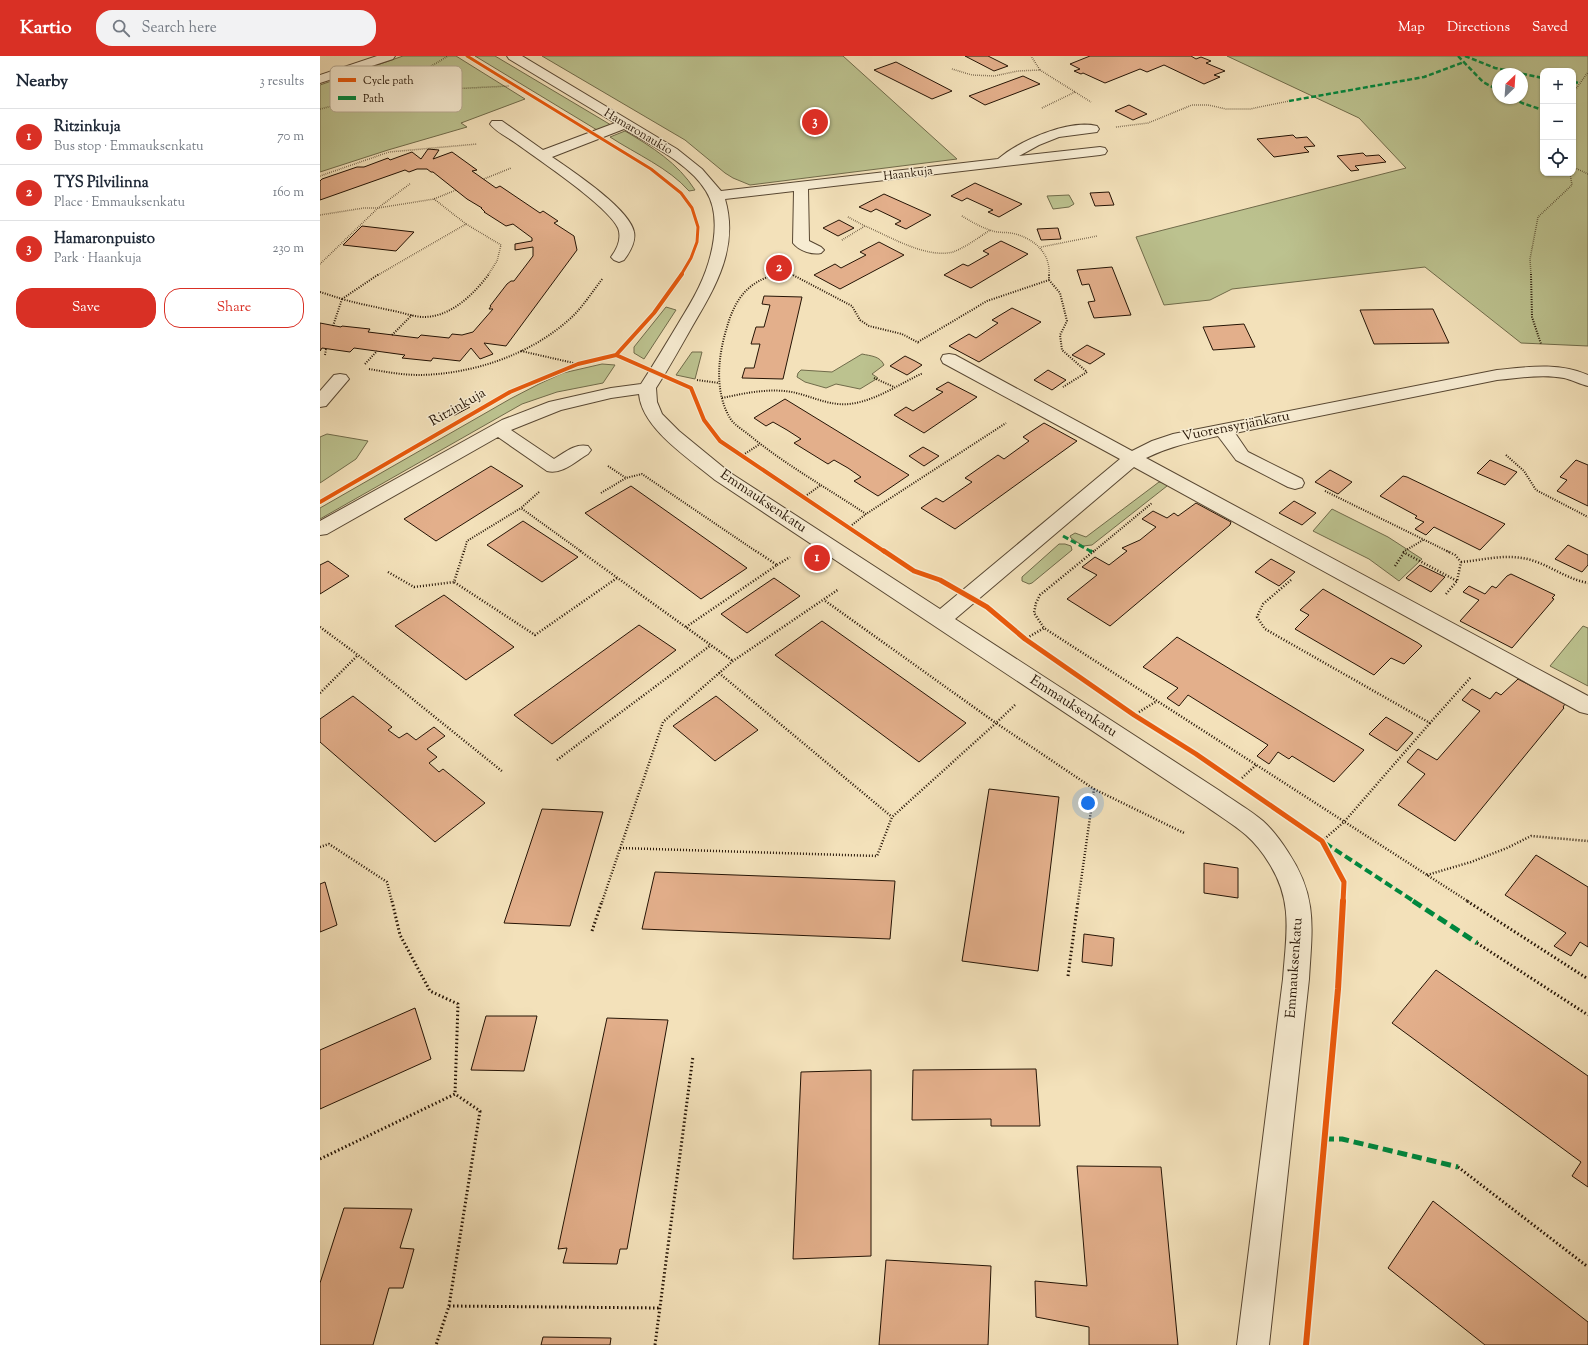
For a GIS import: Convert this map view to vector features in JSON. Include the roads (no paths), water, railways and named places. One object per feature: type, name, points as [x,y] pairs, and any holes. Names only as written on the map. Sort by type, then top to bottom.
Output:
[{"type":"street","points":[[359,66],[389,56]]},
{"type":"street","name":"Hamaronaukio","points":[[513,56],[687,162],[704,178],[716,196]]},
{"type":"street","points":[[320,79],[330,76]]},
{"type":"street","points":[[497,124],[596,196],[615,212],[626,228],[626,246],[619,257]]},
{"type":"street","points":[[541,156],[625,124]]},
{"type":"street","points":[[1000,163],[1029,144],[1048,135],[1072,129],[1092,129]]},
{"type":"street","name":"Haankuja","points":[[716,196],[1100,152]]},
{"type":"street","points":[[801,186],[801,243],[816,250]]},
{"type":"street","points":[[320,529],[498,429],[555,406],[612,393],[647,388],[708,286],[718,254],[723,224],[716,196]]},
{"type":"street","points":[[949,359],[1588,706]]},
{"type":"street","name":"Vuorensyrjänkatu","points":[[941,620],[1133,458],[1158,444],[1497,375],[1549,371],[1587,379]]},
{"type":"street","points":[[320,402],[340,379]]},
{"type":"street","name":"Emmauksenkatu","points":[[647,388],[651,410],[658,420],[722,476],[1207,794],[1255,828],[1272,847],[1288,872],[1296,892],[1300,925],[1296,979],[1254,1345]]},
{"type":"street","points":[[498,429],[554,467],[582,450]]},
{"type":"street","points":[[1223,430],[1242,456],[1295,483]]},
{"type":"place","name":"Hamaronpuisto","points":[[815,122]]},
{"type":"place","name":"TYS Pilvilinna","points":[[779,268]]},
{"type":"place","name":"Ritzinkuja","points":[[817,558]]}]
